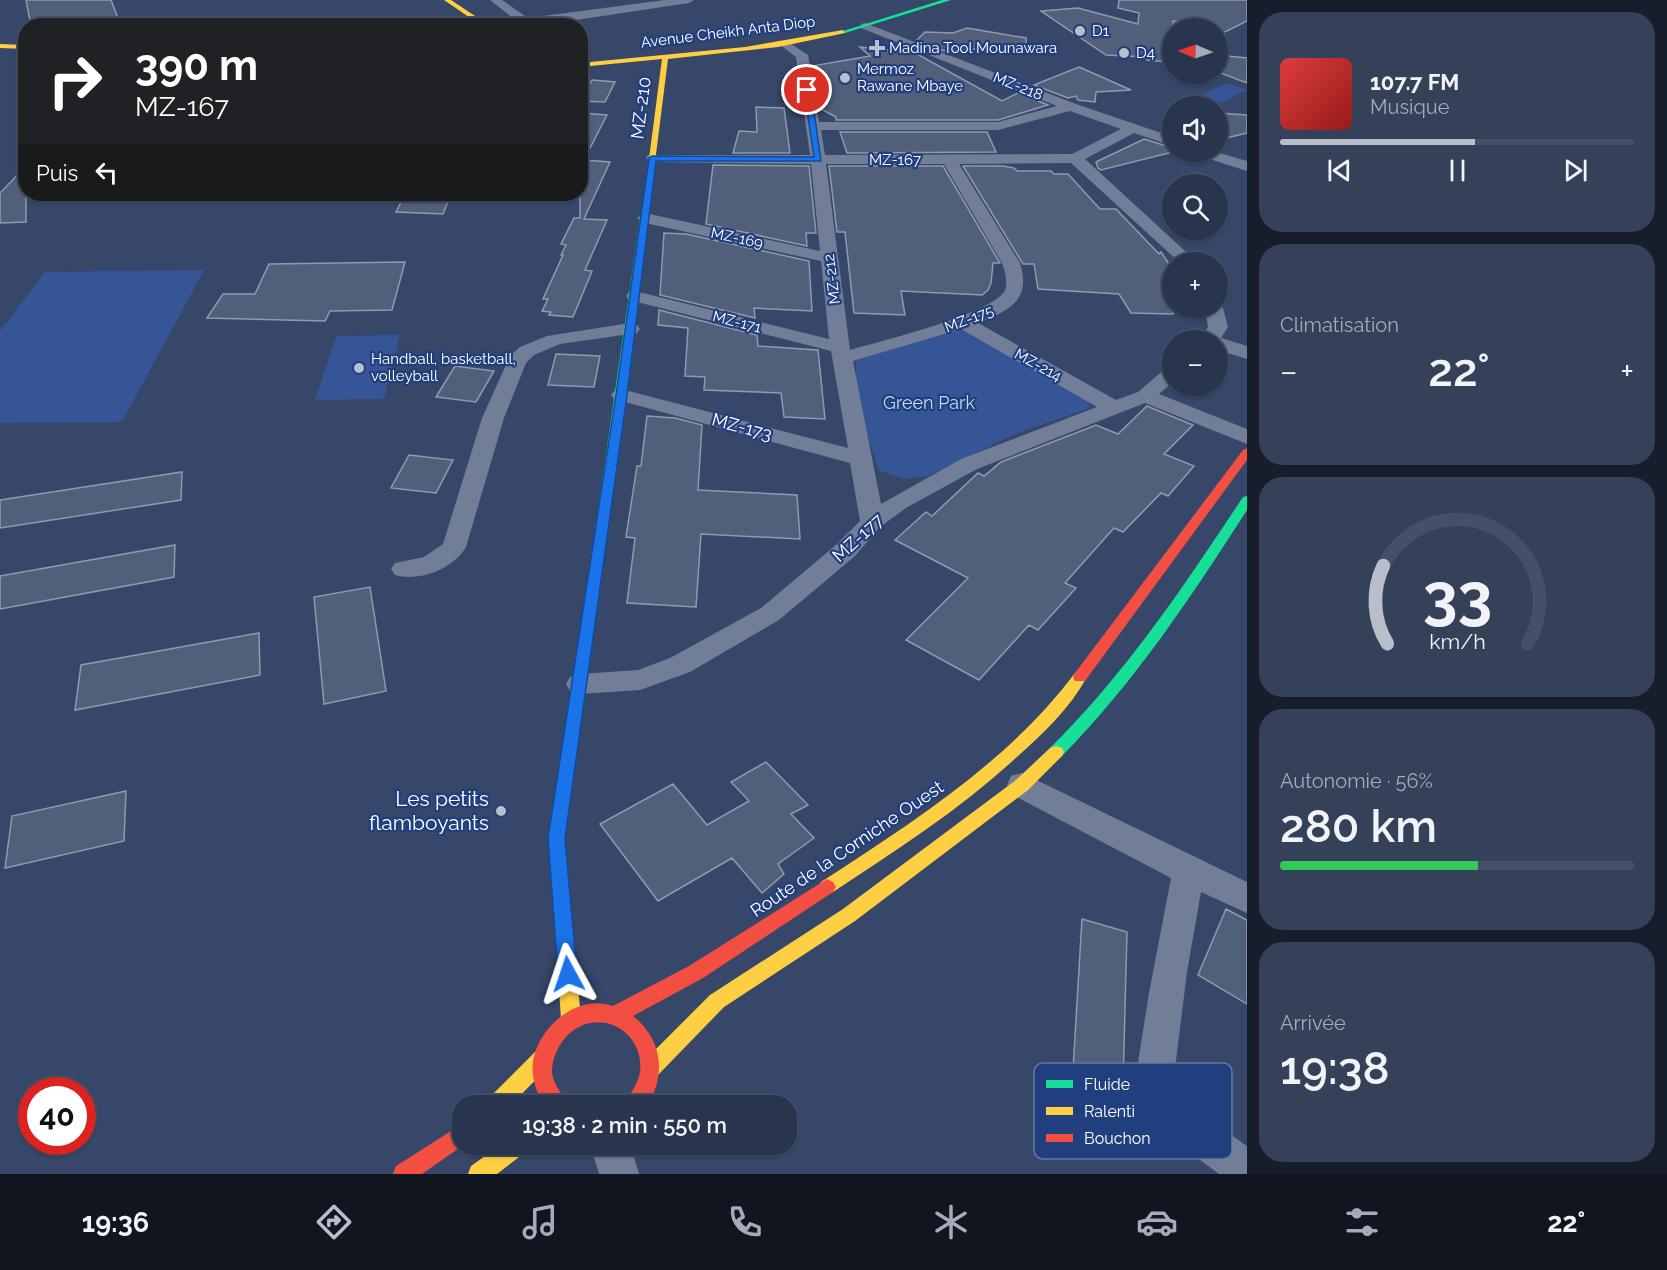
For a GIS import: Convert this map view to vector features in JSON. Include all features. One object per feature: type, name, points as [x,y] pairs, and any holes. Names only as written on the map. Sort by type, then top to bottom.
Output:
[{"type":"main road","points":[[447,0],[475,18]]},
{"type":"main road","points":[[465,0],[491,18]]},
{"type":"main road","name":"Avenue Cheikh Anta Diop","points":[[588,59],[674,53],[764,42],[844,25],[928,0]]},
{"type":"main road","name":"Avenue Cheikh Anta Diop","points":[[588,59],[665,58],[785,44],[865,26],[948,0]]},
{"type":"main road","points":[[0,46],[18,47]]},
{"type":"main road","points":[[0,51],[18,52]]},
{"type":"main road","name":"MZ-210","points":[[572,1019],[557,838],[635,296],[665,58]]},
{"type":"main road","name":"Route de la Corniche Ouest","points":[[615,1015],[690,975],[828,887],[911,832],[989,772],[1053,713],[1247,452]]},
{"type":"main road","points":[[651,1068],[717,1001],[849,915],[1022,785],[1081,729],[1173,614],[1247,500]]},
{"type":"main road","points":[[550,1095],[546,1090],[543,1073],[544,1057],[549,1041],[572,1019],[600,1012],[615,1015],[630,1022],[642,1035],[649,1051],[651,1068],[647,1087],[642,1095]]},
{"type":"main road","points":[[506,1095],[544,1057]]},
{"type":"main road","points":[[404,1174],[452,1141]]},
{"type":"main road","points":[[479,1174],[505,1155]]},
{"type":"street","points":[[495,0],[520,18]]},
{"type":"street","points":[[629,0],[647,5]]},
{"type":"street","points":[[566,18],[689,0]]},
{"type":"street","name":"MZ-218","points":[[865,26],[1071,107],[1162,139]]},
{"type":"street","name":"MZ-212","points":[[785,44],[802,55],[818,159],[841,352],[872,522]]},
{"type":"street","points":[[813,126],[1008,125],[1071,107]]},
{"type":"street","points":[[921,127],[969,111]]},
{"type":"street","name":"MZ-167","points":[[652,158],[949,160],[1075,158],[1131,129]]},
{"type":"street","points":[[1075,158],[1178,252]]},
{"type":"street","name":"MZ-175","points":[[841,352],[964,323],[1005,304],[1013,294],[1014,271],[998,239],[949,160]]},
{"type":"street","points":[[1228,160],[1247,166]]},
{"type":"street","name":"MZ-169","points":[[645,218],[830,258]]},
{"type":"street","name":"MZ-171","points":[[635,296],[841,352]]},
{"type":"street","name":"MZ-214","points":[[964,323],[1113,407]]},
{"type":"street","points":[[404,569],[436,563],[445,558],[454,547],[493,418],[517,360],[523,354],[545,342],[630,329]]},
{"type":"street","points":[[1228,346],[1247,353]]},
{"type":"street","name":"MZ-177","points":[[580,684],[640,680],[680,665],[770,614],[846,550],[872,522],[898,503],[969,464],[1145,396],[1162,381]]},
{"type":"street","name":"MZ-173","points":[[621,395],[862,459]]},
{"type":"street","points":[[1145,396],[1247,437]]},
{"type":"street","points":[[1022,785],[1189,871],[1247,898]]},
{"type":"street","points":[[1158,1063],[1169,965],[1189,871]]},
{"type":"street","points":[[613,1155],[619,1174]]},
{"type":"street","points":[[1232,1159],[1247,1169]]},
{"type":"green space","points":[[1228,83],[1247,90],[1228,99],[1228,96],[1199,96]]},
{"type":"green space","points":[[204,270],[122,422],[0,423],[0,331],[45,272]]},
{"type":"green space","name":"Green Park","points":[[952,330],[967,331],[1087,396],[1090,408],[1017,433],[928,476],[903,479],[879,470],[859,402],[856,361]]},
{"type":"green space","name":"Handball, basketball, volleyball","points":[[400,335],[384,399],[315,400],[336,336]]},
{"type":"building","points":[[26,0],[111,0],[118,18],[29,18]]},
{"type":"building","points":[[1119,0],[1247,0],[1247,21],[1228,30],[1228,18],[1162,18],[1162,61],[1147,60],[1146,57],[1106,55],[1041,11],[1078,8],[1138,24],[1139,13],[1118,8]]},
{"type":"building","points":[[967,28],[1026,38],[1026,46],[944,51],[917,40],[925,32],[953,33]]},
{"type":"building","points":[[860,47],[905,52],[908,49],[1002,101],[1018,93],[1048,105],[998,120],[836,120],[836,117],[819,108],[812,66],[870,56]]},
{"type":"building","points":[[1228,56],[1247,58],[1247,83],[1228,76]]},
{"type":"building","points":[[1079,67],[1131,90],[1096,92],[1095,102],[1078,100],[1076,96],[1068,98],[1034,85]]},
{"type":"building","points":[[592,80],[615,82],[605,102],[588,101],[588,88]]},
{"type":"building","points":[[756,107],[784,108],[790,153],[733,153],[739,131],[757,132]]},
{"type":"building","points":[[588,114],[607,115],[588,152]]},
{"type":"building","points":[[1228,114],[1247,115],[1247,133],[1228,138]]},
{"type":"building","points":[[840,132],[987,132],[996,152],[847,153]]},
{"type":"building","points":[[1144,139],[1162,145],[1162,155],[1101,170],[1096,162]]},
{"type":"building","points":[[588,160],[610,162],[584,219],[607,220],[585,270],[592,271],[573,317],[549,315],[551,312],[542,311],[548,299],[543,299],[563,255],[561,255],[566,245],[561,244],[574,218],[580,218],[580,201],[588,201]]},
{"type":"building","points":[[713,165],[809,166],[816,233],[806,233],[807,246],[706,224]]},
{"type":"building","points":[[829,166],[943,166],[1000,263],[993,263],[988,290],[982,295],[901,291],[905,315],[854,313],[845,232],[837,232]]},
{"type":"building","points":[[963,166],[1003,166],[1014,168],[1017,171],[1051,171],[1054,174],[1068,174],[1100,209],[1116,209],[1159,254],[1162,254],[1162,314],[1131,313],[1119,294],[1038,289],[1034,264],[1023,264]]},
{"type":"building","points":[[18,174],[18,201],[26,201],[26,222],[0,223],[0,193]]},
{"type":"building","points":[[402,201],[448,201],[443,214],[396,212]]},
{"type":"building","points":[[664,233],[686,234],[809,261],[812,311],[754,308],[755,318],[660,295]]},
{"type":"building","points":[[405,262],[392,310],[330,311],[325,321],[207,318],[223,294],[255,294],[269,264]]},
{"type":"building","points":[[659,310],[757,335],[758,346],[818,350],[825,419],[784,417],[781,393],[704,390],[705,377],[685,376],[688,328],[658,325]]},
{"type":"building","points":[[556,354],[600,356],[594,387],[548,385]]},
{"type":"building","points":[[455,366],[494,371],[476,402],[436,397]]},
{"type":"building","points":[[1147,406],[1193,425],[1164,454],[1194,466],[1168,496],[1161,493],[1123,532],[1114,528],[1065,583],[1076,588],[1038,630],[1029,625],[979,680],[906,640],[968,578],[895,540],[926,512],[932,516],[978,473],[984,476],[1001,462],[1096,425],[1118,434]]},
{"type":"building","points":[[647,416],[675,418],[702,425],[698,490],[797,495],[800,539],[701,534],[696,607],[627,603],[635,538],[626,537],[637,466],[641,466]]},
{"type":"building","points":[[409,455],[453,460],[436,493],[391,488]]},
{"type":"building","points":[[182,472],[181,500],[0,528],[0,500]]},
{"type":"building","points":[[175,545],[174,577],[0,609],[0,576]]},
{"type":"building","points":[[370,587],[386,691],[324,704],[314,597]]},
{"type":"building","points":[[259,633],[260,675],[75,710],[81,665]]},
{"type":"building","points":[[766,762],[808,805],[791,814],[814,838],[778,864],[784,874],[762,893],[732,858],[658,901],[600,824],[673,784],[707,825],[749,801],[731,782]]},
{"type":"building","points":[[126,791],[124,841],[5,868],[12,816]]},
{"type":"building","points":[[1226,909],[1247,920],[1247,1004],[1198,975]]},
{"type":"building","points":[[1082,919],[1127,932],[1124,1063],[1073,1063]]},
{"type":"traffic: fast","points":[[843,32],[948,0]]},
{"type":"traffic: fast","points":[[604,510],[644,218]]},
{"type":"traffic: fast","points":[[1056,752],[1084,724],[1135,664],[1182,599],[1247,500]]},
{"type":"traffic: slow","points":[[447,0],[475,18]]},
{"type":"traffic: slow","points":[[588,64],[778,45],[843,32]]},
{"type":"traffic: slow","points":[[0,46],[18,47]]},
{"type":"traffic: slow","points":[[644,218],[665,58]]},
{"type":"traffic: slow","points":[[571,1019],[557,838],[604,510]]},
{"type":"traffic: slow","points":[[827,887],[916,828],[1001,763],[1052,714],[1080,677]]},
{"type":"traffic: slow","points":[[651,1068],[717,1001],[849,915],[1022,785],[1056,752]]},
{"type":"traffic: slow","points":[[506,1095],[544,1057]]},
{"type":"traffic: slow","points":[[479,1174],[505,1155]]},
{"type":"traffic: jam","points":[[1080,677],[1247,452]]},
{"type":"traffic: jam","points":[[615,1015],[696,972],[827,887]]},
{"type":"traffic: jam","points":[[550,1095],[542,1074],[543,1061],[553,1038],[572,1020],[584,1014],[596,1012],[612,1014],[626,1022],[643,1040],[648,1050],[650,1073],[642,1095]]},
{"type":"traffic: jam","points":[[404,1174],[452,1141]]},
{"type":"place","name":"D1","points":[[1080,31]]},
{"type":"place","name":"Madina Tool Mounawara","points":[[877,48]]},
{"type":"place","name":"D4","points":[[1124,53]]},
{"type":"place","name":"Mermoz Rawane Mbaye","points":[[845,78]]},
{"type":"place","name":"Handball, basketball, volleyball","points":[[359,368]]},
{"type":"place","name":"Les petits flamboyants","points":[[501,811]]},
{"type":"route","points":[[568,974],[557,838],[635,296],[652,158],[818,159],[807,90]]}]
